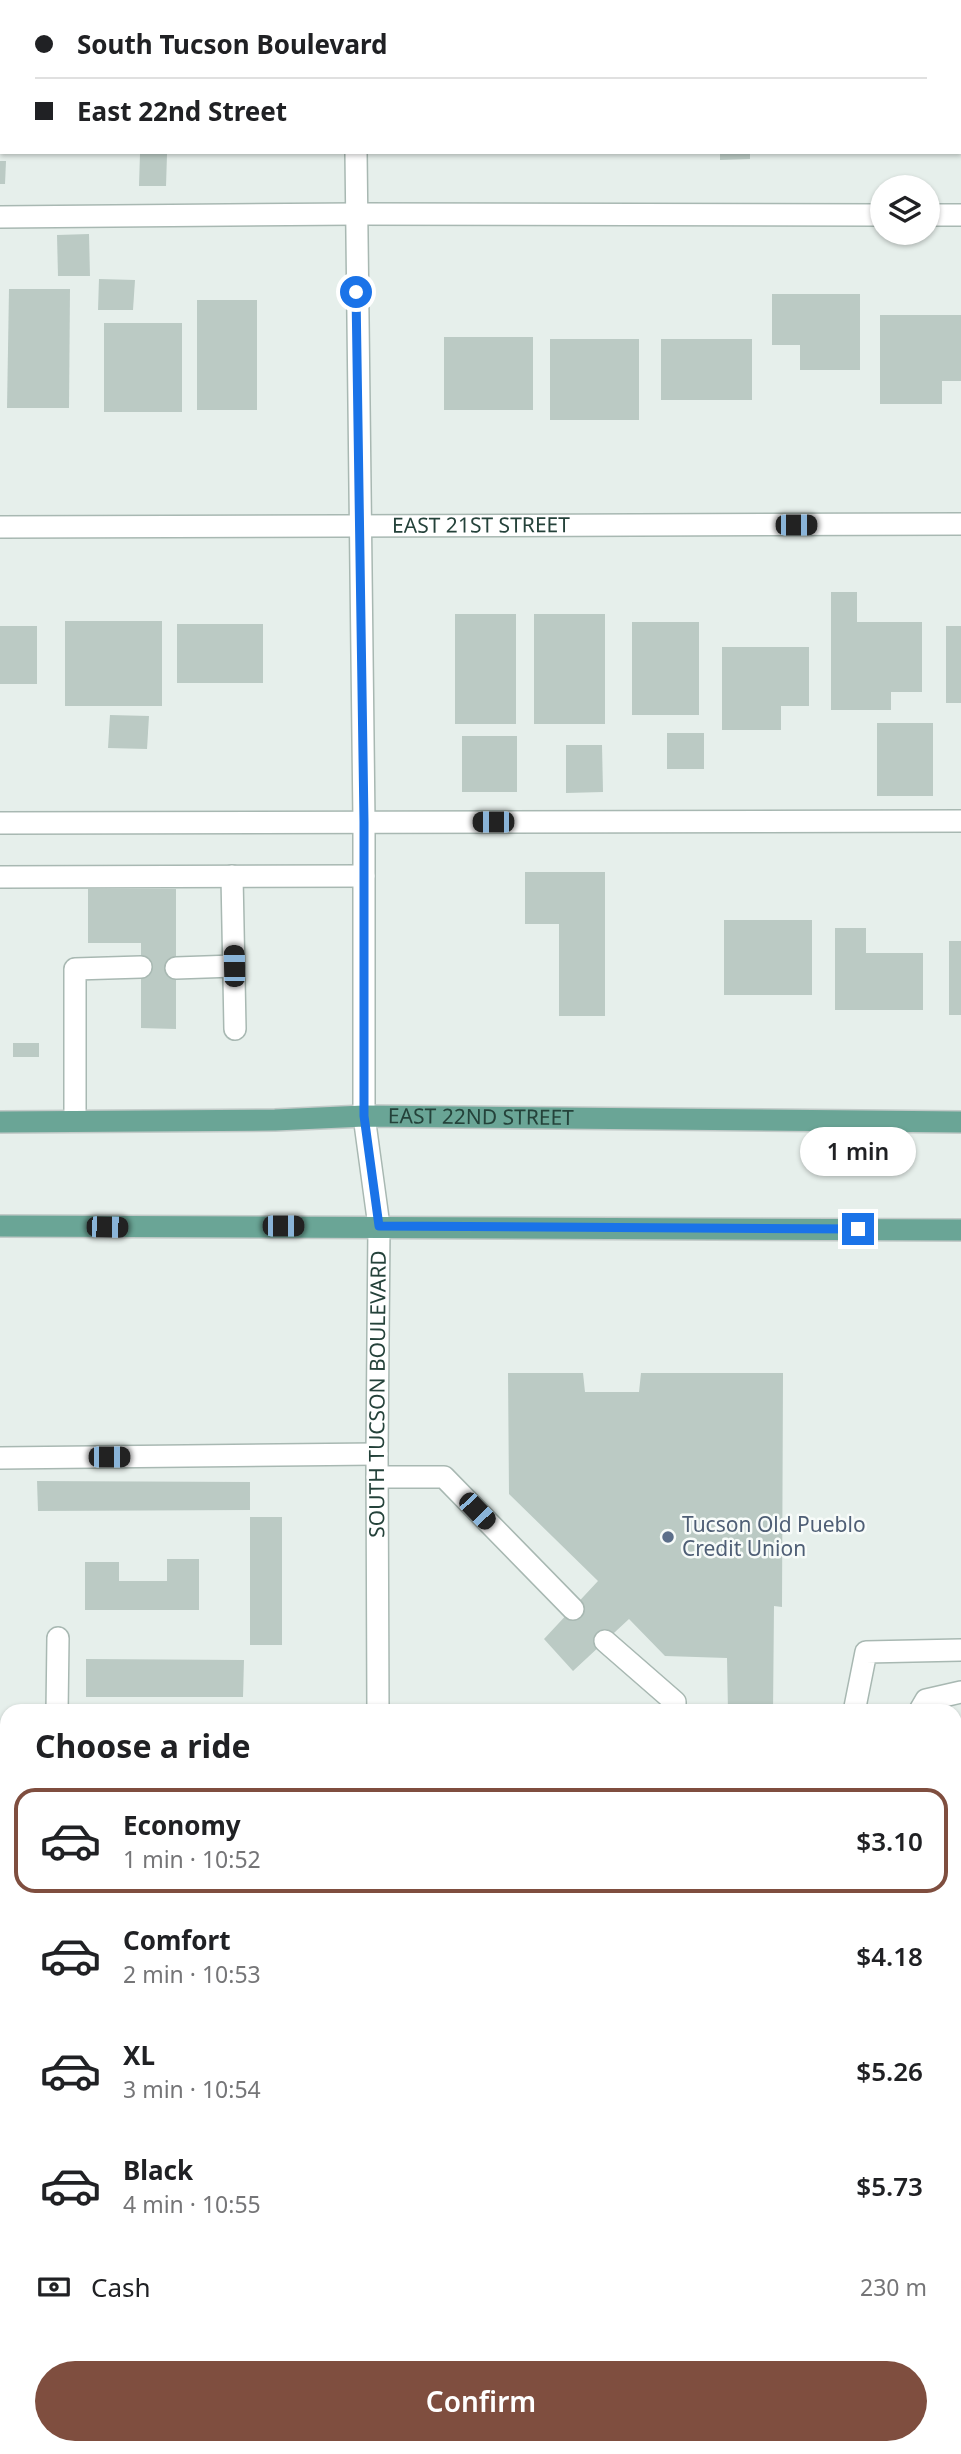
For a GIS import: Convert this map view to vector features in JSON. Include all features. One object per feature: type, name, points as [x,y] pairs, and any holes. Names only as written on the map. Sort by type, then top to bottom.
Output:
[{"type":"main road","name":"EAST 22ND STREET","points":[[0,1122],[275,1120],[364,1116],[961,1122]]},
{"type":"main road","points":[[0,1226],[961,1230]]},
{"type":"street","name":"SOUTH TUCSON BOULEVARD","points":[[356,154],[364,822],[364,1116],[379,1226],[376,1454],[378,1704]]},
{"type":"street","points":[[0,216],[870,215]]},
{"type":"street","points":[[940,215],[961,215]]},
{"type":"street","name":"EAST 21ST STREET","points":[[0,527],[961,524]]},
{"type":"street","points":[[0,823],[961,821]]},
{"type":"street","points":[[232,876],[235,1029]]},
{"type":"street","points":[[0,877],[364,876]]},
{"type":"street","points":[[176,968],[234,966]]},
{"type":"street","points":[[75,1121],[75,969],[141,967]]},
{"type":"street","points":[[0,1458],[376,1454]]},
{"type":"street","points":[[376,1477],[444,1477],[573,1609]]},
{"type":"street","points":[[57,1704],[58,1638]]},
{"type":"street","points":[[605,1642],[675,1704]]},
{"type":"street","points":[[856,1704],[866,1652],[961,1650]]},
{"type":"street","points":[[924,1704],[926,1700],[961,1692]]},
{"type":"building","points":[[140,154],[167,154],[166,186],[139,186]]},
{"type":"building","points":[[720,154],[750,154],[750,159],[720,160]]},
{"type":"building","points":[[0,161],[6,161],[5,184],[0,184]]},
{"type":"building","points":[[89,234],[90,276],[58,276],[57,235]]},
{"type":"building","points":[[99,279],[135,280],[133,310],[98,310]]},
{"type":"building","points":[[9,289],[70,289],[69,408],[7,408]]},
{"type":"building","points":[[772,294],[860,294],[860,370],[800,370],[800,345],[772,345]]},
{"type":"building","points":[[197,300],[257,300],[257,410],[197,410]]},
{"type":"building","points":[[880,315],[961,315],[961,381],[942,381],[942,404],[880,404]]},
{"type":"building","points":[[104,323],[182,323],[182,412],[104,412]]},
{"type":"building","points":[[444,337],[533,337],[533,410],[444,410]]},
{"type":"building","points":[[550,339],[639,339],[639,420],[550,420]]},
{"type":"building","points":[[661,339],[752,339],[752,400],[661,400]]},
{"type":"building","points":[[831,592],[857,592],[857,622],[922,622],[922,692],[891,692],[891,710],[831,710]]},
{"type":"building","points":[[455,614],[516,614],[516,724],[455,724]]},
{"type":"building","points":[[534,614],[605,614],[605,724],[534,724]]},
{"type":"building","points":[[65,621],[162,621],[162,706],[65,706]]},
{"type":"building","points":[[632,622],[699,622],[699,715],[632,715]]},
{"type":"building","points":[[177,624],[263,624],[263,683],[177,683]]},
{"type":"building","points":[[0,626],[37,626],[37,684],[0,684]]},
{"type":"building","points":[[946,626],[961,626],[961,703],[946,703]]},
{"type":"building","points":[[722,647],[809,647],[809,706],[781,706],[781,730],[722,730]]},
{"type":"building","points":[[110,715],[149,716],[147,749],[108,748]]},
{"type":"building","points":[[877,723],[933,723],[933,796],[877,796]]},
{"type":"building","points":[[667,733],[704,733],[704,769],[667,769]]},
{"type":"building","points":[[462,736],[517,736],[517,792],[462,792]]},
{"type":"building","points":[[566,745],[602,745],[603,792],[566,793]]},
{"type":"building","points":[[525,872],[605,872],[605,1016],[559,1016],[559,924],[525,924]]},
{"type":"building","points":[[88,889],[176,889],[176,1029],[141,1028],[141,943],[88,943]]},
{"type":"building","points":[[724,920],[812,920],[812,995],[724,995]]},
{"type":"building","points":[[835,928],[866,928],[866,953],[923,953],[923,1010],[835,1010]]},
{"type":"building","points":[[949,941],[961,941],[961,1015],[949,1015]]},
{"type":"building","points":[[13,1043],[39,1043],[39,1057],[13,1057]]},
{"type":"building","name":"Tucson Old Pueblo Credit Union","points":[[508,1373],[583,1373],[585,1392],[639,1392],[641,1373],[783,1373],[782,1607],[774,1606],[773,1704],[728,1704],[727,1658],[665,1656],[629,1619],[573,1671],[544,1639],[598,1581],[509,1494]]},
{"type":"building","points":[[37,1481],[250,1482],[250,1510],[38,1511]]},
{"type":"building","points":[[250,1517],[282,1517],[282,1645],[250,1645]]},
{"type":"building","points":[[167,1559],[199,1559],[199,1610],[85,1610],[85,1562],[119,1562],[119,1581],[167,1581]]},
{"type":"building","points":[[86,1659],[244,1660],[243,1697],[86,1697]]},
{"type":"place","name":"Tucson Old Pueblo Credit Union","points":[[668,1537]]},
{"type":"route","points":[[356,292],[364,822],[364,1116],[379,1226],[858,1229]]}]
